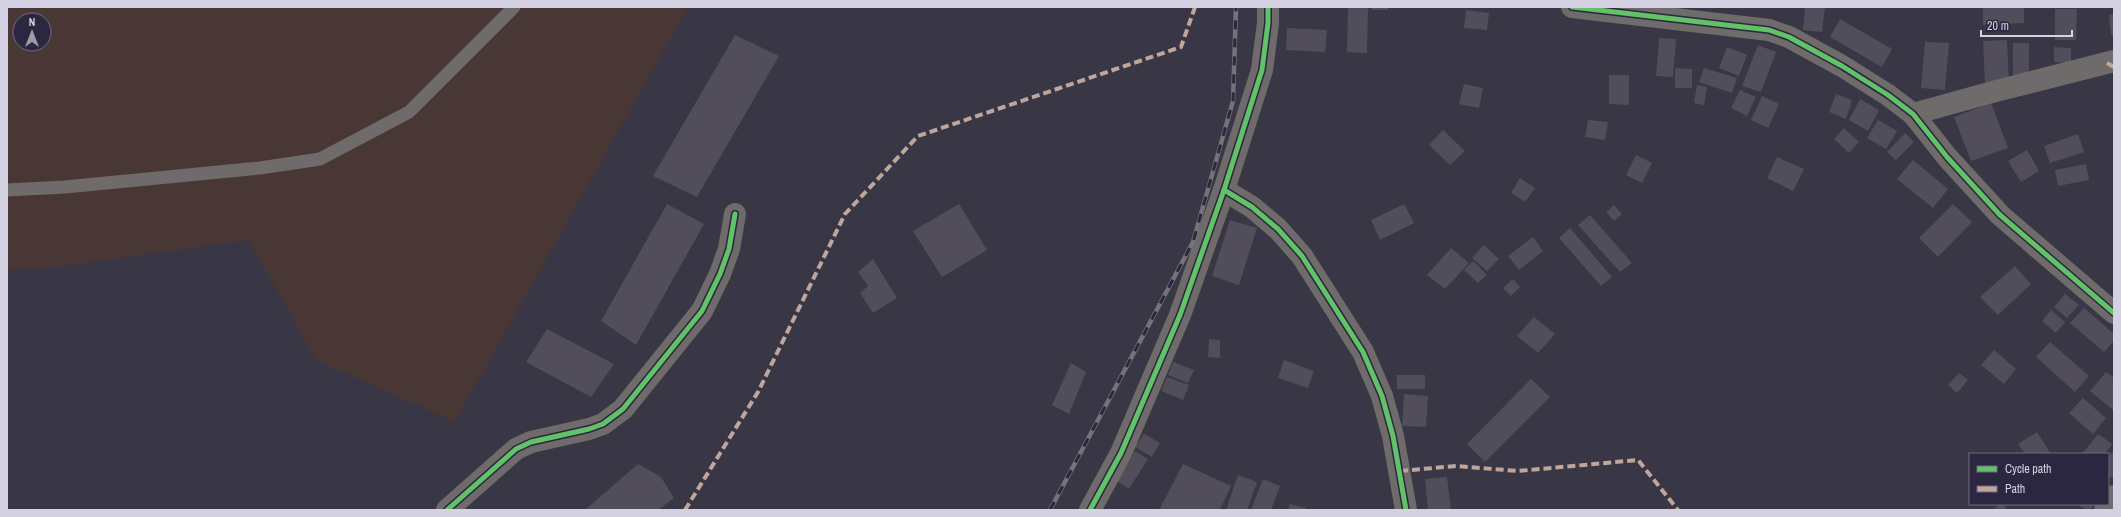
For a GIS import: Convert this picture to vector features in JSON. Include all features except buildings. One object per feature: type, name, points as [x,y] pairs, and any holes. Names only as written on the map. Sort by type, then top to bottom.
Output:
[{"type":"street","points":[[1090,510],[1121,453],[1180,315],[1224,190],[1262,70],[1268,23],[1268,7]]},
{"type":"street","points":[[1572,7],[1769,30],[1789,37],[1842,66],[1888,95],[1912,114],[1947,157],[2000,215],[2114,313]]},
{"type":"street","points":[[1912,114],[2114,62]]},
{"type":"street","points":[[1224,190],[1252,207],[1278,229],[1302,256],[1363,352],[1382,396],[1391,429],[1406,510]]},
{"type":"street","points":[[447,510],[516,449],[531,442],[589,429],[603,424],[623,409],[702,311],[730,249],[735,214]]},
{"type":"lane","points":[[7,190],[65,187],[260,168],[320,159],[408,112],[514,7]]},
{"type":"shaded area","points":[[7,7],[688,7],[455,422],[316,360],[249,240],[34,270],[7,270]]},
{"type":"railway","points":[[1050,510],[1193,242],[1233,101],[1236,7]]},
{"type":"marked path","points":[[685,510],[758,392],[845,214],[918,136],[1181,47],[1195,7]]},
{"type":"marked path","points":[[2107,63],[2114,67]]},
{"type":"marked path","points":[[1400,471],[1456,466],[1518,471],[1638,460],[1678,510]]},
{"type":"cycle path","points":[[1090,510],[1121,453],[1180,315],[1224,190],[1262,70],[1268,23],[1268,7]]},
{"type":"cycle path","points":[[1572,7],[1769,30],[1789,37],[1842,66],[1888,95],[1913,114],[1947,157],[2000,215],[2114,313]]},
{"type":"cycle path","points":[[1224,190],[1252,207],[1278,229],[1302,256],[1363,352],[1382,396],[1393,436],[1406,510]]},
{"type":"cycle path","points":[[447,510],[516,449],[531,442],[589,429],[603,424],[623,409],[702,311],[720,274],[729,249],[735,214]]}]
